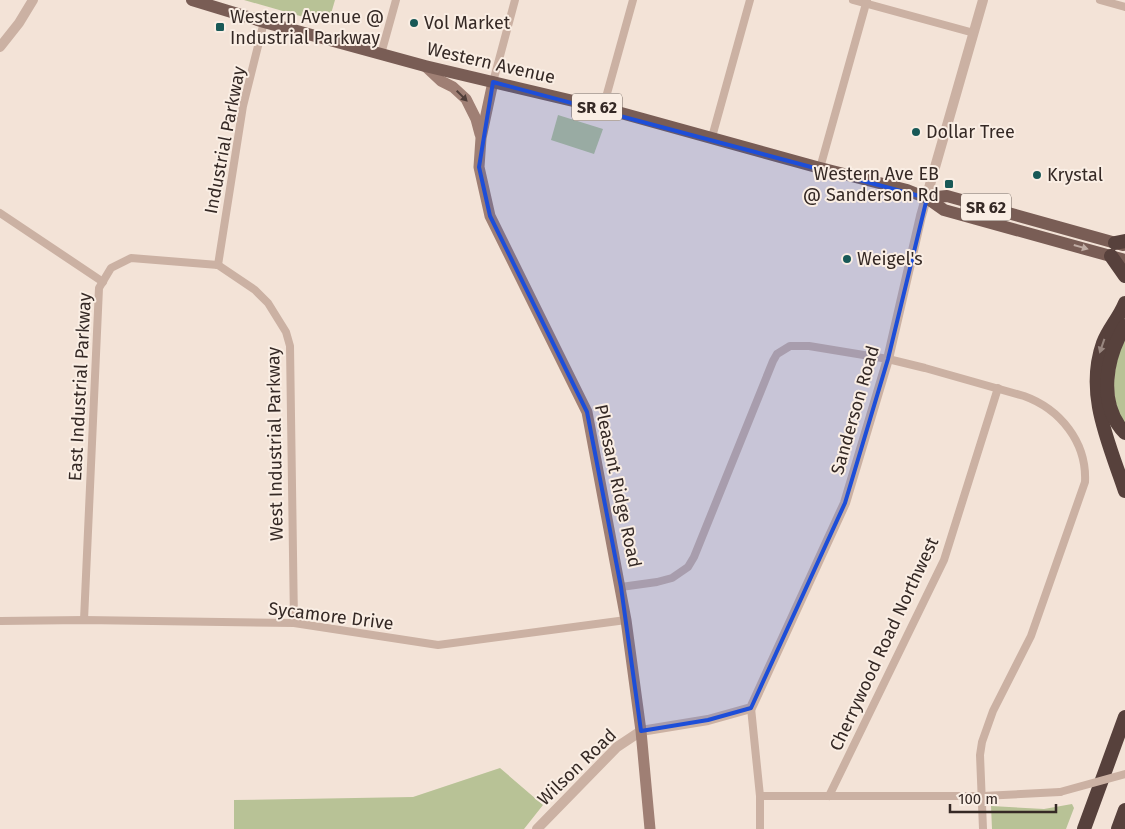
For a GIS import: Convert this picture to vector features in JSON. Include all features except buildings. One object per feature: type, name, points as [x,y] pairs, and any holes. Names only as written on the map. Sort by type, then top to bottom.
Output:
[{"type":"highway","points":[[1120,249],[1125,276]]},
{"type":"highway","points":[[1125,303],[1103,342],[1096,369],[1099,410],[1125,491]]},
{"type":"highway","points":[[1125,326],[1116,342],[1111,358],[1108,388],[1111,410],[1115,420],[1125,433]]},
{"type":"highway","points":[[1117,740],[1125,704]]},
{"type":"highway","points":[[1084,829],[1125,718]]},
{"type":"highway","points":[[1118,829],[1125,810]]},
{"type":"main road","name":"Western Avenue","points":[[192,0],[264,22],[425,66],[603,108],[907,190],[927,198],[948,196],[1120,249]]},
{"type":"main road","points":[[425,66],[441,81],[453,87],[466,99],[476,120],[481,138]]},
{"type":"main road","name":"Pleasant Ridge Road","points":[[493,82],[481,138],[479,167],[490,216],[587,412],[626,620],[641,731],[650,829]]},
{"type":"street","points":[[0,47],[19,23],[33,0]]},
{"type":"street","points":[[381,54],[396,0]]},
{"type":"street","points":[[493,82],[515,0]]},
{"type":"street","points":[[603,108],[633,0]]},
{"type":"street","points":[[712,137],[750,0]]},
{"type":"street","points":[[853,0],[974,33]]},
{"type":"street","name":"Sanderson Road","points":[[751,708],[846,503],[888,359],[921,216],[983,0]]},
{"type":"street","points":[[1100,0],[1125,7]]},
{"type":"street","points":[[820,168],[866,2]]},
{"type":"street","name":"Industrial Parkway","points":[[218,265],[243,106],[264,22]]},
{"type":"street","points":[[0,213],[102,282]]},
{"type":"street","name":"East Industrial Parkway","points":[[84,620],[99,288],[111,268],[131,258],[218,265]]},
{"type":"street","name":"West Industrial Parkway","points":[[218,265],[249,285],[268,303],[286,332],[290,346],[294,623]]},
{"type":"street","points":[[621,587],[672,578],[688,566],[694,556],[773,361],[777,354],[790,346],[798,345],[888,359],[998,388],[1037,401],[1060,417],[1074,438],[1084,461],[1085,482],[1031,636],[986,728],[980,755],[983,829]]},
{"type":"street","name":"Cherrywood Road Northwest","points":[[829,796],[944,560],[998,388]]},
{"type":"street","name":"Sycamore Drive","points":[[0,621],[84,620],[294,623],[438,645],[626,620]]},
{"type":"street","points":[[641,731],[708,720],[751,708],[760,796],[760,829]]},
{"type":"street","name":"Wilson Road","points":[[537,829],[618,747],[641,731]]},
{"type":"street","points":[[760,796],[983,796],[1060,792],[1125,774]]},
{"type":"highlighted area","points":[[493,82],[927,198],[888,359],[845,503],[751,708],[708,720],[641,731],[621,587],[587,412],[490,216],[479,167]]},
{"type":"green space","points":[[244,0],[335,0],[328,24]]},
{"type":"green space","points":[[558,115],[603,129],[594,154],[551,140]]},
{"type":"green space","points":[[1125,337],[1125,425],[1116,404],[1114,381],[1118,358]]},
{"type":"green space","points":[[500,768],[543,805],[524,829],[234,829],[234,800],[413,797]]},
{"type":"green space","points":[[1072,804],[1074,808],[1066,829],[992,829],[991,806],[1044,809]]},
{"type":"place","name":"Vol Market","points":[[414,23]]},
{"type":"place","name":"Western Avenue @ Industrial Parkway","points":[[220,27]]},
{"type":"place","name":"Dollar Tree","points":[[916,132]]},
{"type":"place","name":"Krystal","points":[[1037,175]]},
{"type":"place","name":"Western Ave EB @ Sanderson Rd","points":[[949,184]]},
{"type":"place","name":"Weigel's","points":[[847,259]]}]
